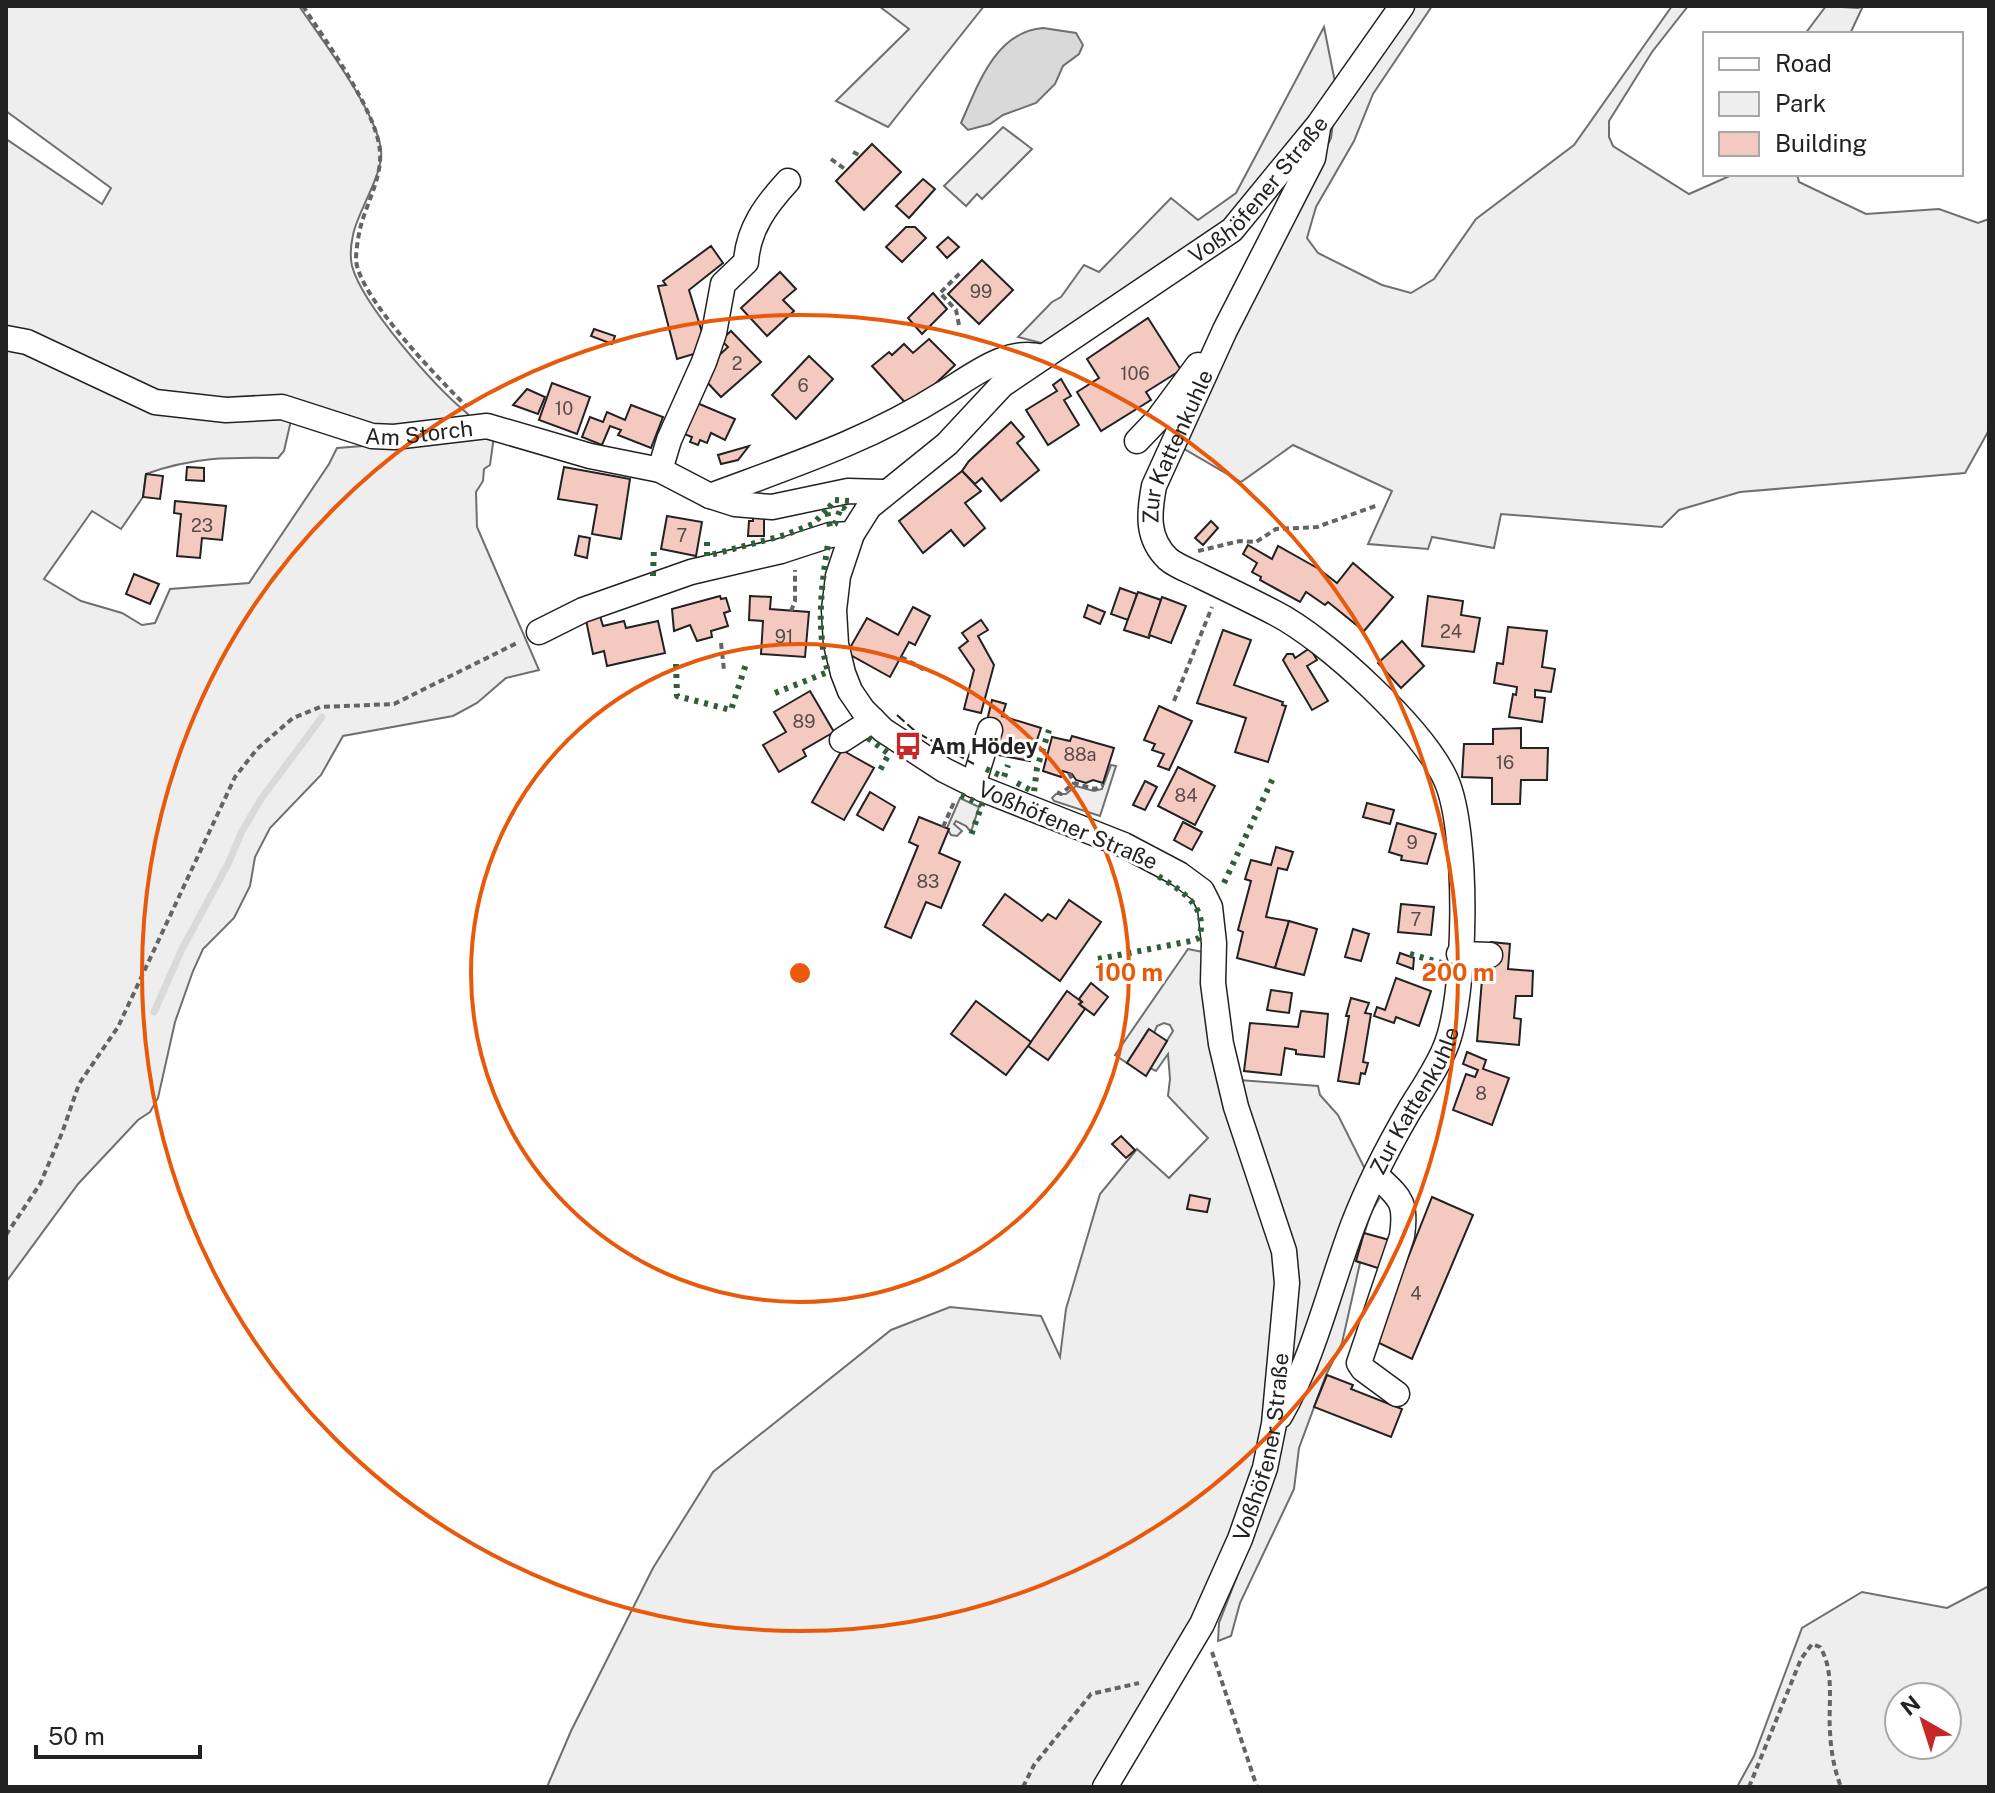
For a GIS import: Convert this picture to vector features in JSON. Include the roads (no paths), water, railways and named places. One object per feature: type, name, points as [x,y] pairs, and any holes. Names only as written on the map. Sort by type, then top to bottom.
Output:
[{"type":"street","name":"Voßhöfener Straße","points":[[1105,1787],[1202,1624],[1240,1539],[1265,1468],[1274,1424],[1287,1283],[1284,1251],[1236,1107],[1221,1044],[1213,983],[1214,943],[1210,907],[1202,891],[1179,874],[1138,852],[969,782],[883,730],[850,691],[836,644],[834,610],[838,576],[852,534],[869,507],[883,492],[947,444],[1002,385],[1232,230],[1319,124],[1402,6]]},
{"type":"street","name":"Zur Kattenkuhle","points":[[1274,1424],[1299,1383],[1309,1358],[1354,1222],[1393,1139],[1446,1048],[1456,1008],[1463,896],[1458,826],[1446,781],[1432,755],[1331,652],[1279,615],[1169,561],[1155,543],[1150,529],[1149,510],[1154,486],[1225,330],[1313,158],[1319,124]]},
{"type":"street","points":[[660,470],[669,440],[709,347],[723,284],[746,262],[747,243],[757,221],[788,181]]},
{"type":"street","points":[[1137,441],[1158,419],[1225,330]]},
{"type":"street","name":"Am Storch","points":[[6,338],[27,342],[155,402],[226,410],[282,407],[372,436],[394,437],[487,426],[590,456],[660,470],[710,496],[755,507],[772,507],[848,491],[883,492]]},
{"type":"street","points":[[710,496],[875,433],[994,362],[1029,353],[1043,357]]},
{"type":"street","points":[[539,632],[583,610],[691,572],[792,548],[830,535],[852,534]]},
{"type":"street","points":[[842,740],[873,720]]},
{"type":"street","points":[[969,782],[990,730]]},
{"type":"street","points":[[1459,954],[1490,955]]},
{"type":"street","points":[[1376,1175],[1400,1198],[1405,1218],[1402,1236],[1359,1363],[1397,1394]]},
{"type":"waterway","points":[[154,1012],[241,833],[261,799],[322,717]]},
{"type":"place","name":"Am Hödey","points":[[908,746]]}]
